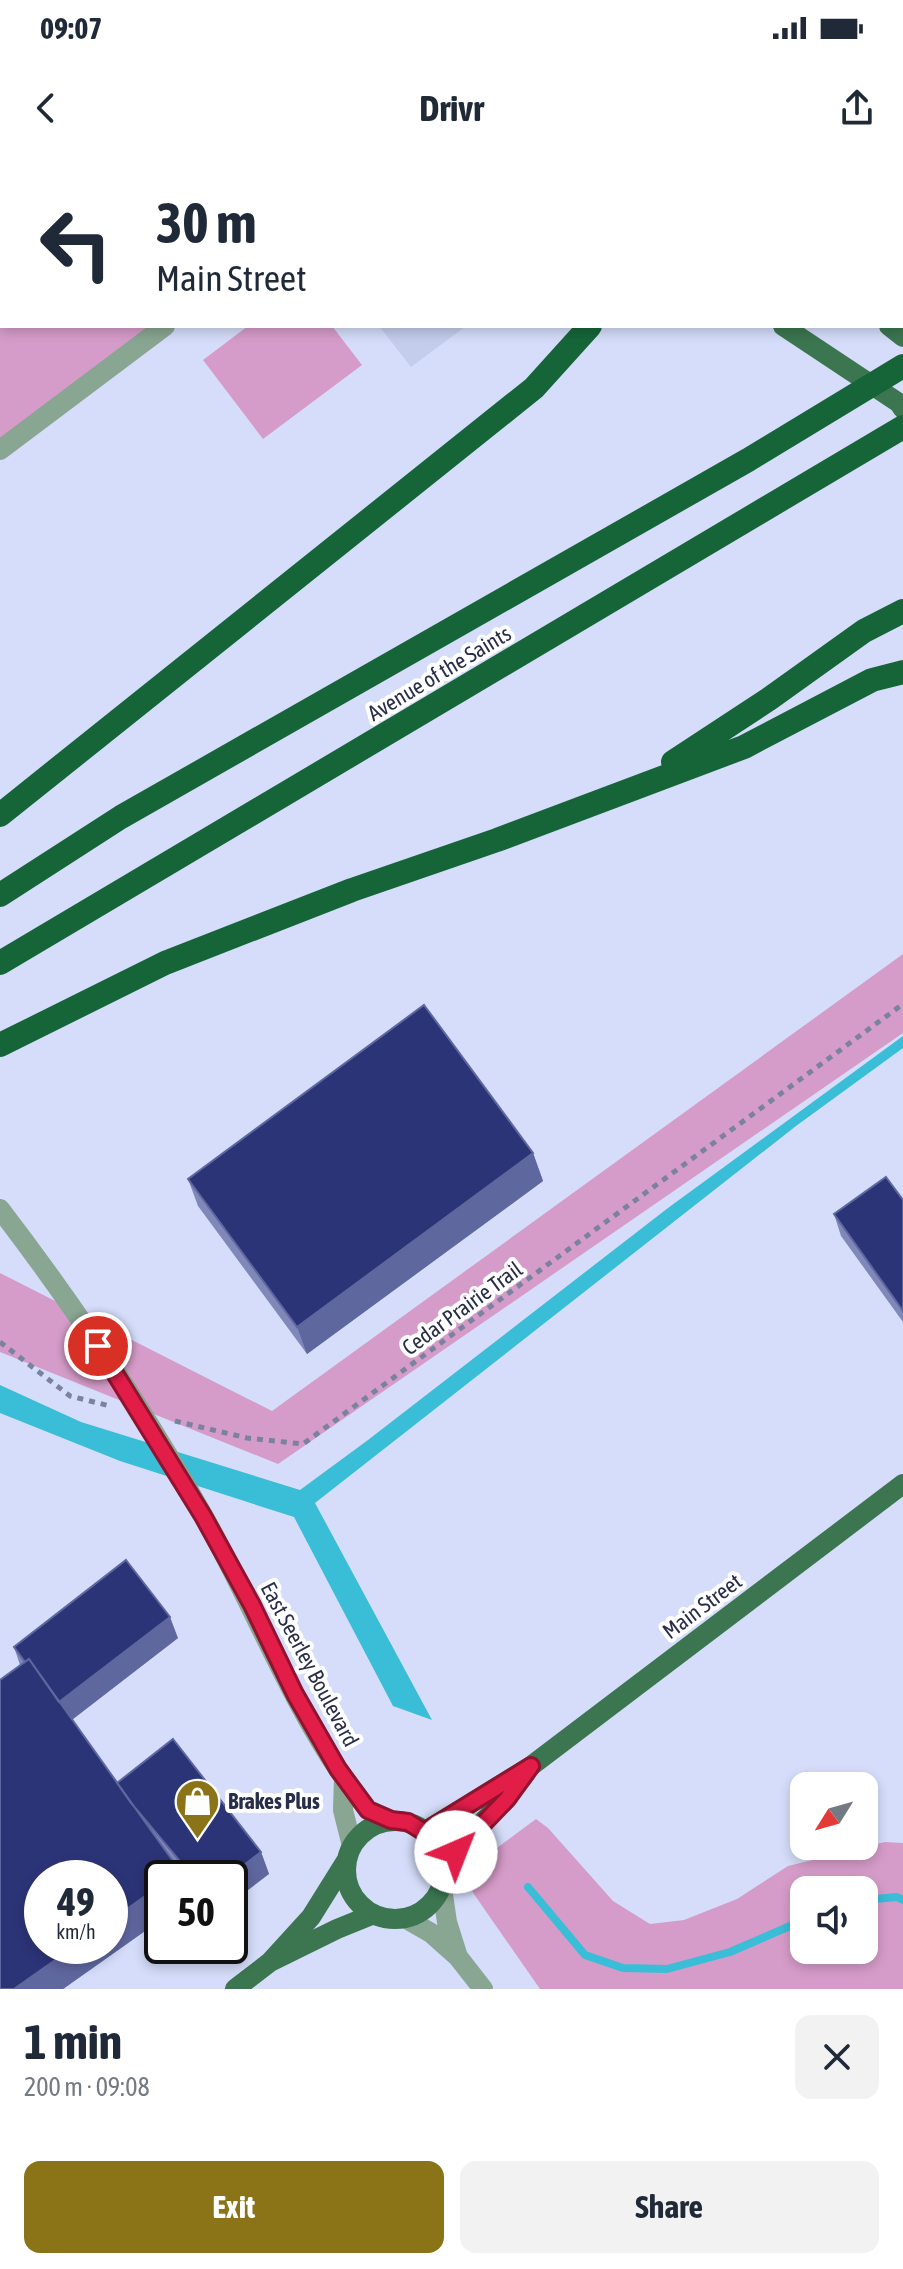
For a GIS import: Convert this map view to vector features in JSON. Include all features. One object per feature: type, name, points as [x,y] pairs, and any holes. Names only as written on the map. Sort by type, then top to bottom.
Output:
[{"type":"highway","points":[[0,815],[534,388],[588,328]]},
{"type":"highway","name":"Avenue of the Saints","points":[[0,895],[121,817],[748,460],[903,366]]},
{"type":"highway","name":"Avenue of the Saints","points":[[0,963],[903,427]]},
{"type":"highway","points":[[637,785],[769,699],[864,631],[903,611]]},
{"type":"highway","points":[[0,1045],[165,963],[352,890],[497,840],[744,747],[872,680],[903,672]]},
{"type":"main road","points":[[786,328],[899,403],[903,409]]},
{"type":"main road","name":"Main Street","points":[[424,1832],[531,1766],[903,1484]]},
{"type":"main road","name":"Main Street","points":[[443,1879],[456,1852],[507,1799],[531,1766]]},
{"type":"main road","points":[[235,1989],[270,1962],[311,1917],[361,1834],[375,1824],[391,1820],[408,1822],[435,1840],[442,1855],[443,1879],[433,1902],[420,1912],[405,1918],[389,1919],[361,1905],[352,1892],[347,1877],[349,1854]]},
{"type":"main road","points":[[270,1962],[374,1914]]},
{"type":"street","points":[[0,450],[162,328]]},
{"type":"street","name":"East Seerley Boulevard","points":[[0,1209],[59,1286],[122,1400],[203,1516],[252,1605],[295,1694],[344,1778],[368,1810],[391,1820]]},
{"type":"street","name":"East Seerley Boulevard","points":[[344,1778],[343,1810],[349,1854]]},
{"type":"street","points":[[443,1879],[447,1922],[458,1957]]},
{"type":"street","points":[[405,1918],[431,1933],[458,1957],[483,1989]]},
{"type":"path","name":"Cedar Prairie Trail","points":[[166,1419],[247,1438],[303,1444],[903,1004]]},
{"type":"path","points":[[0,1342],[70,1396],[122,1400]]},
{"type":"shaded area","points":[[0,328],[162,328],[0,450]]},
{"type":"shaded area","points":[[245,328],[334,328],[362,365],[263,439],[203,360]]},
{"type":"shaded area","points":[[381,328],[463,328],[411,367]]},
{"type":"shaded area","points":[[903,954],[903,1033],[278,1464],[0,1352],[0,1273],[272,1411]]},
{"type":"shaded area","points":[[536,1819],[548,1828],[613,1901],[650,1924],[684,1920],[737,1899],[788,1866],[812,1860],[878,1860],[878,1844],[903,1843],[903,1989],[540,1989],[469,1887],[470,1868]]},
{"type":"water","points":[[903,1036],[903,1048],[796,1126],[315,1503],[432,1720],[393,1706],[294,1517],[120,1461],[0,1413],[0,1385],[81,1422],[300,1490],[668,1208]]},
{"type":"building","points":[[424,1005],[533,1153],[297,1327],[188,1179]]},
{"type":"building","points":[[886,1177],[903,1200],[903,1311],[834,1214]]},
{"type":"building","points":[[126,1560],[170,1617],[59,1702],[29,1659],[25,1662],[14,1647]]},
{"type":"building","points":[[29,1659],[172,1860],[144,1860],[144,1897],[128,1908],[128,1860],[24,1860],[24,1964],[49,1964],[14,1989],[0,1989],[0,1680]]},
{"type":"building","name":"Brakes Plus","points":[[173,1739],[261,1852],[248,1862],[179,1860],[117,1783]]},
{"type":"waterway","points":[[528,1887],[585,1955],[623,1968],[667,1969],[730,1952],[790,1926]]},
{"type":"waterway","points":[[878,1899],[897,1897],[903,1900]]},
{"type":"place","name":"Brakes Plus","points":[[197,1840]]},
{"type":"route","points":[[98,1346],[203,1516],[252,1605],[295,1694],[338,1769],[368,1810],[391,1820],[408,1822],[424,1832],[531,1766],[507,1799],[456,1852]]}]
